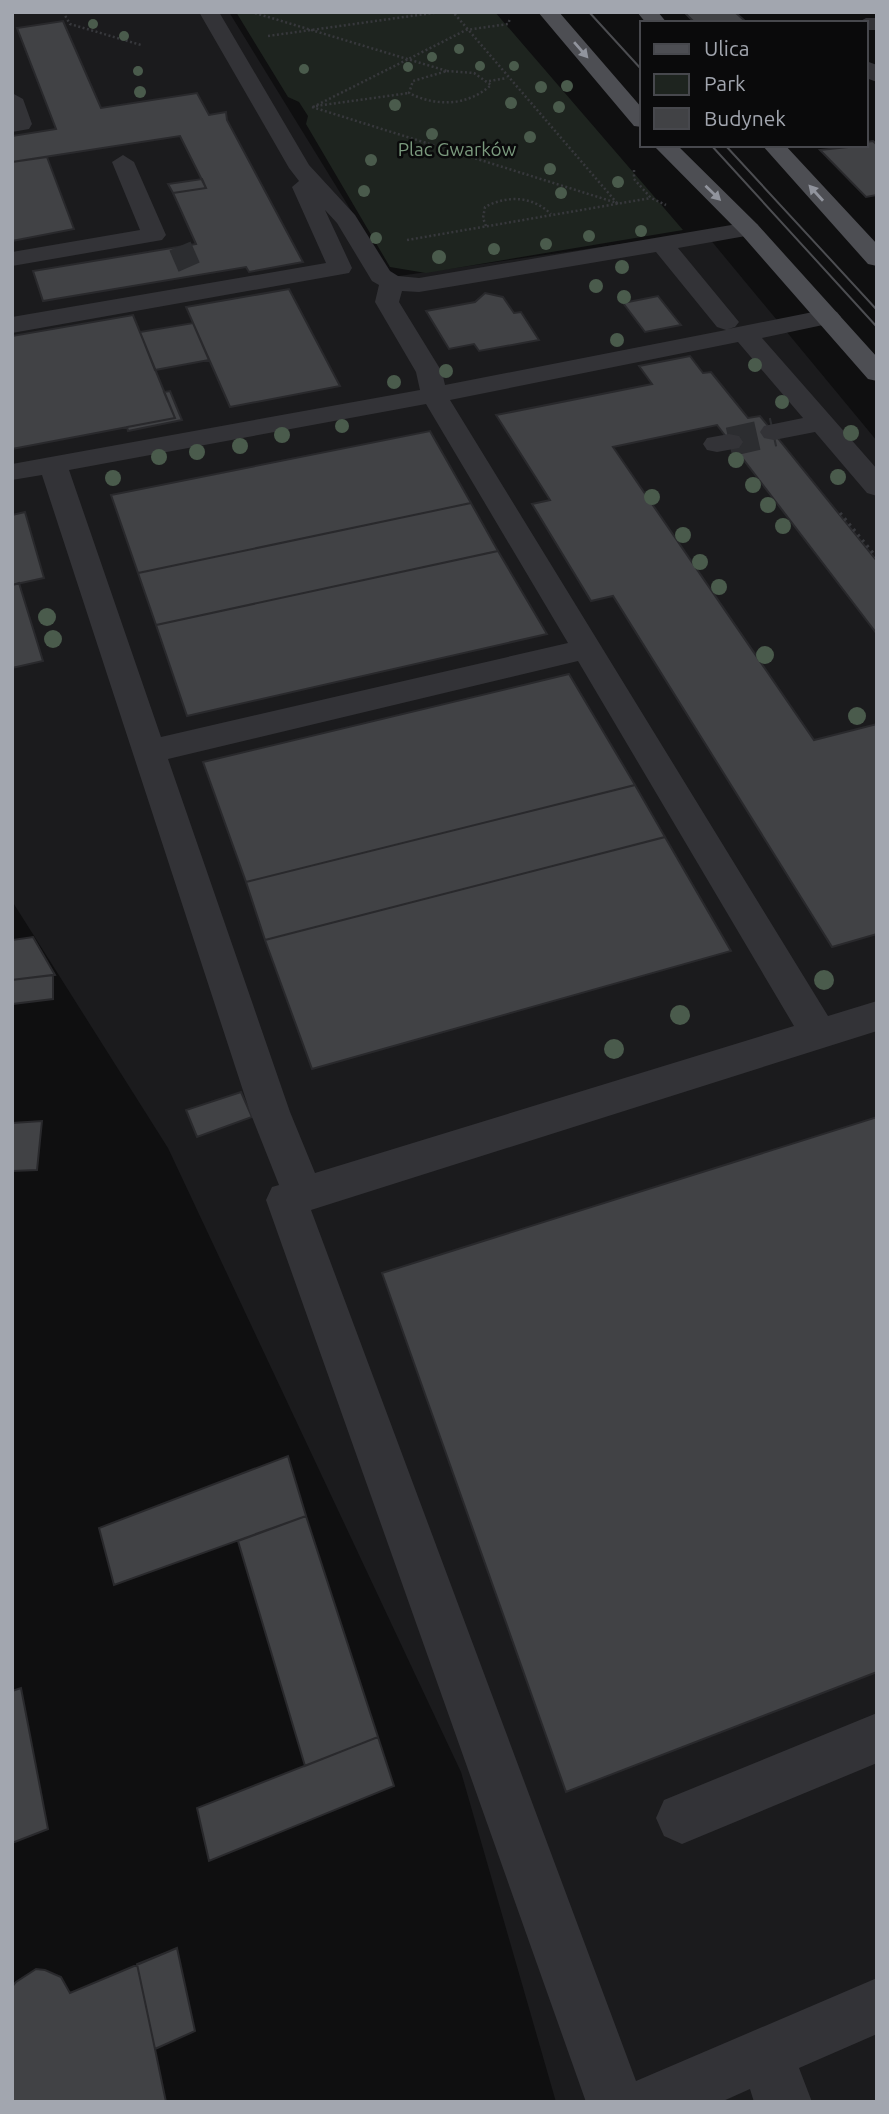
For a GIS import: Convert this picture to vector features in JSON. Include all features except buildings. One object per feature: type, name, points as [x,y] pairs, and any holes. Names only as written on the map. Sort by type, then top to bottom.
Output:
[{"type":"main road","points":[[548,12],[640,119]]},
{"type":"main road","points":[[666,147],[749,229],[877,373]]},
{"type":"main road","points":[[775,147],[877,259]]},
{"type":"lane","points":[[209,12],[299,168],[347,220],[381,276],[391,283],[419,285],[749,229]]},
{"type":"lane","points":[[12,99],[21,124],[12,126]]},
{"type":"lane","points":[[12,259],[165,238],[123,162]]},
{"type":"lane","points":[[12,325],[197,284],[340,268],[305,198],[299,168]]},
{"type":"lane","points":[[662,244],[877,487]]},
{"type":"lane","points":[[391,283],[387,302],[429,372],[435,395],[819,1034]]},
{"type":"lane","points":[[12,472],[523,378],[681,345],[735,328],[828,317]]},
{"type":"lane","points":[[774,432],[822,422]]},
{"type":"lane","points":[[53,464],[147,752],[270,1112],[304,1195]]},
{"type":"lane","points":[[147,752],[587,649]]},
{"type":"lane","points":[[615,2102],[286,1200],[877,1016]]},
{"type":"lane","points":[[682,1818],[877,1738]]},
{"type":"lane","points":[[653,2102],[774,2077],[877,2006]]},
{"type":"path","points":[[63,12],[70,24],[141,45]]},
{"type":"path","points":[[254,12],[447,71],[474,73],[491,85],[483,93],[458,101],[428,100],[409,93],[312,107]]},
{"type":"path","points":[[268,36],[440,12]]},
{"type":"path","points":[[453,12],[617,203]]},
{"type":"path","points":[[312,107],[466,30],[508,24],[513,14]]},
{"type":"path","points":[[409,93],[413,81],[447,71]]},
{"type":"path","points":[[488,81],[508,78]]},
{"type":"path","points":[[312,107],[319,118]]},
{"type":"path","points":[[312,107],[617,203]]},
{"type":"path","points":[[396,242],[651,198]]},
{"type":"path","points":[[486,226],[483,218],[485,207],[502,200],[533,201],[552,215]]},
{"type":"shaded area","points":[[12,12],[229,12],[392,277],[704,232],[877,441],[877,2102],[556,2102],[461,1772],[168,1148],[12,901]]},
{"type":"green space","name":"Plac Gwarków","points":[[236,12],[495,12],[683,230],[426,273],[390,267],[306,124],[308,116],[299,102],[288,97]]},
{"type":"tunnel","points":[[180,246],[193,276]]},
{"type":"tunnel","points":[[729,442],[774,432]]},
{"type":"tram line","points":[[589,12],[640,68]]},
{"type":"tram line","points":[[713,147],[877,327]]},
{"type":"tram line","points":[[727,147],[877,310]]}]
